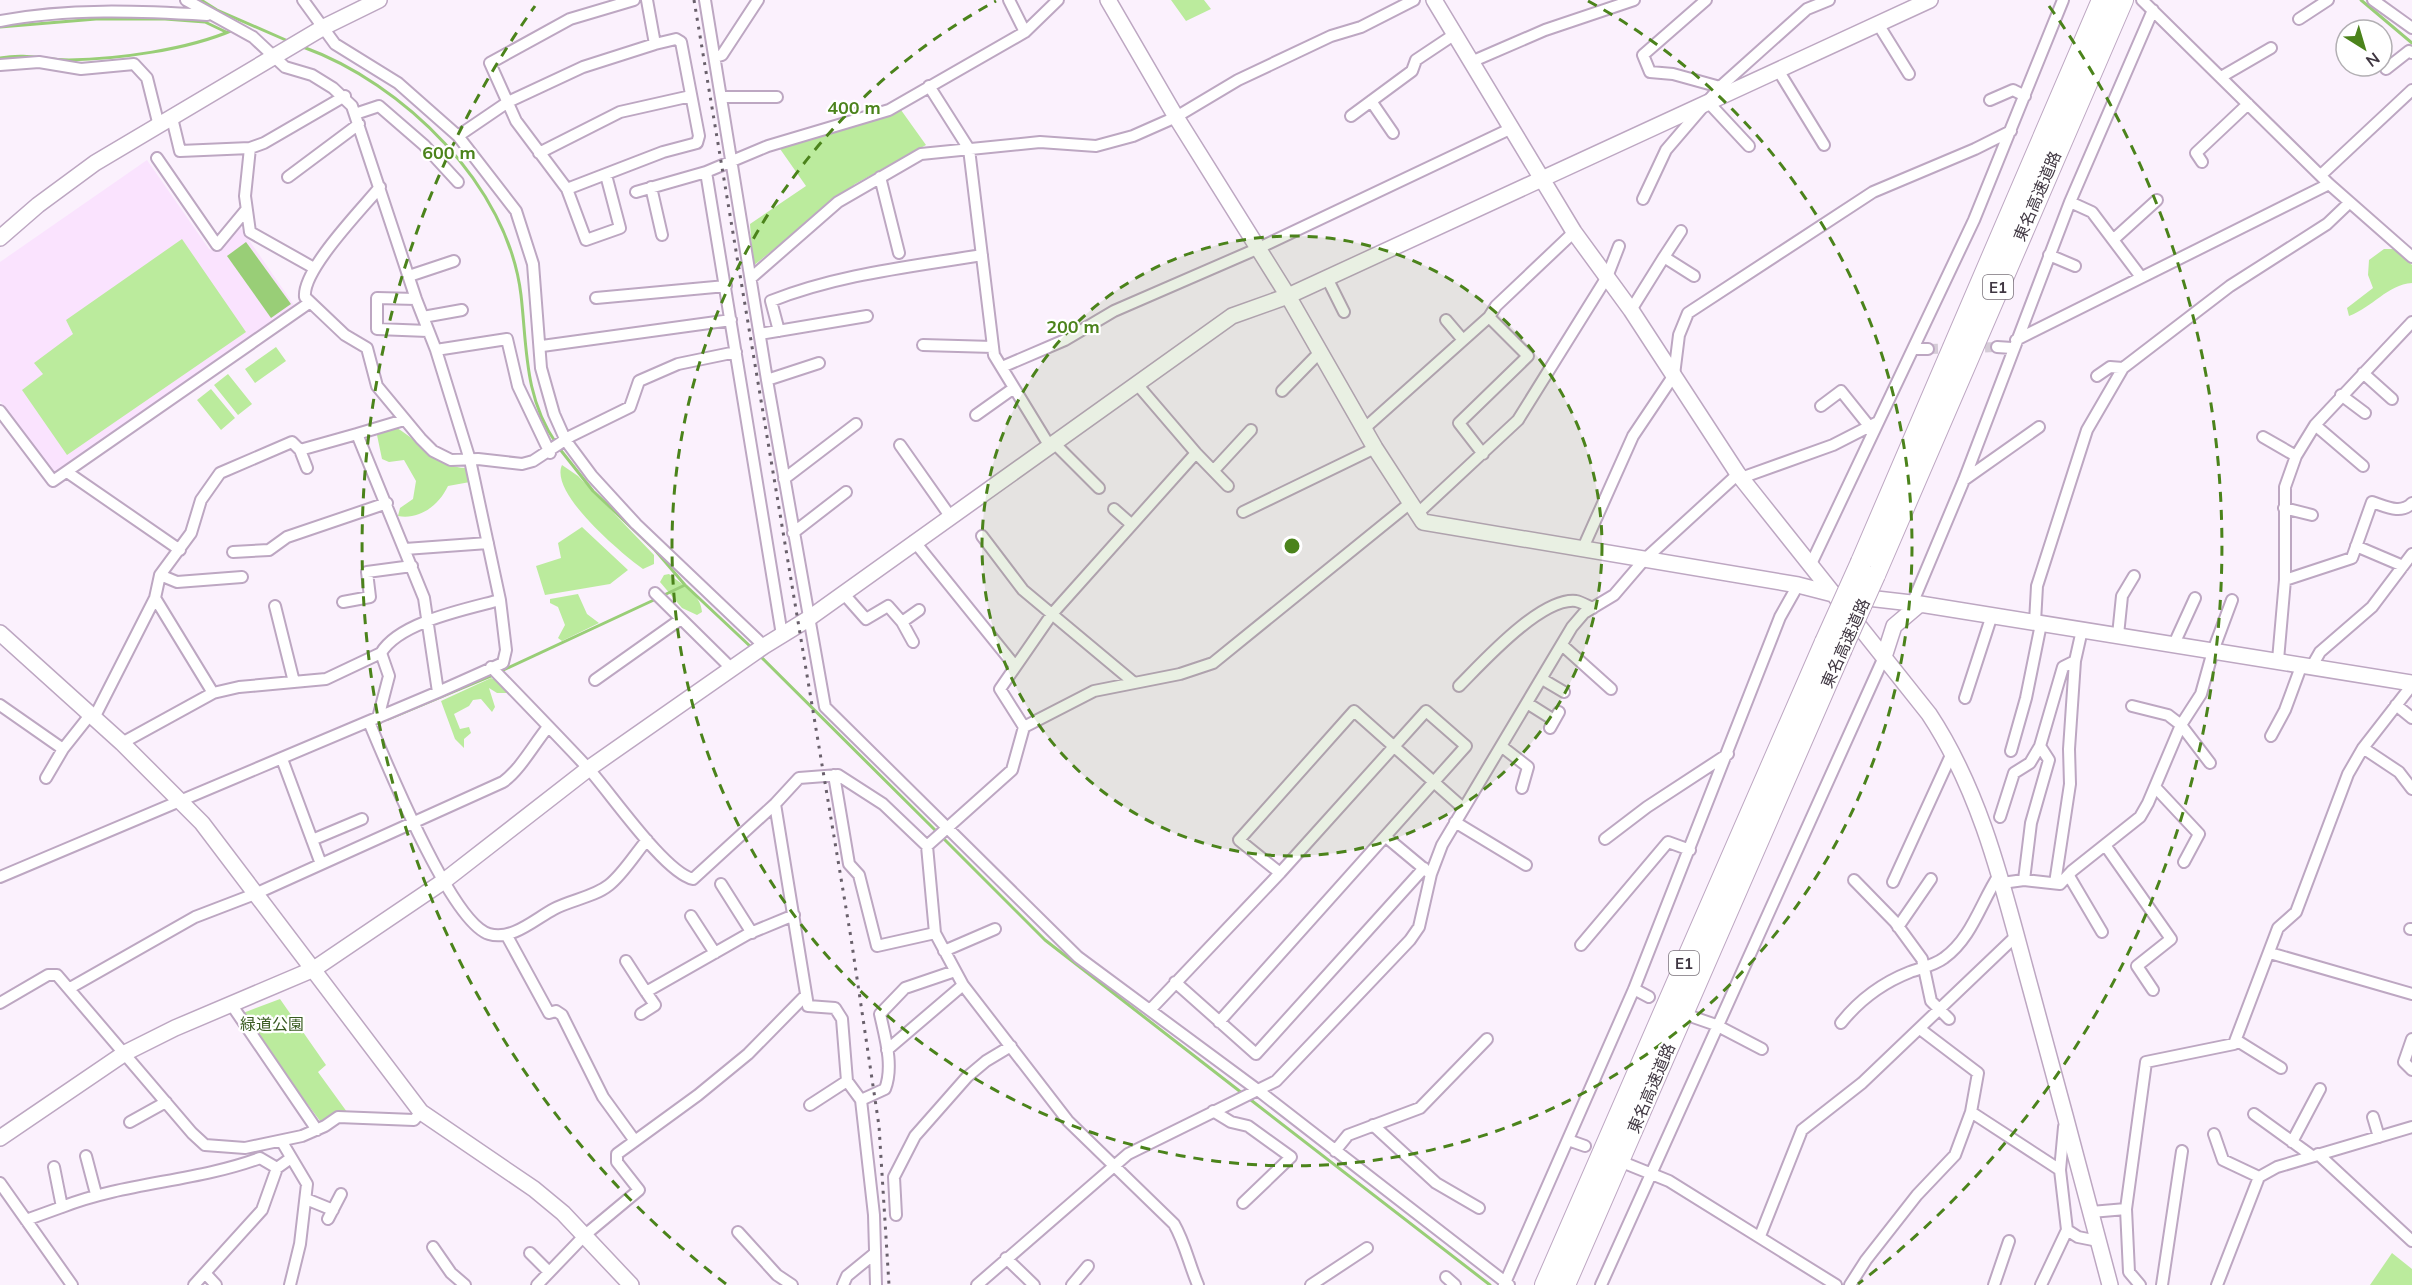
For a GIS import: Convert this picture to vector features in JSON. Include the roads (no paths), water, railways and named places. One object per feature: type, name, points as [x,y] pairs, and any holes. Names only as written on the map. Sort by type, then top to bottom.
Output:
[{"type":"highway","name":"東名高速道路","points":[[1868,569],[2102,0]]},
{"type":"highway","name":"東名高速道路","points":[[1545,1285],[2123,0]]},
{"type":"highway","name":"東名高速道路","points":[[1565,1285],[1833,647]]},
{"type":"street","points":[[0,877],[283,762],[503,663],[506,650],[500,600],[470,460],[436,350],[416,299],[357,119],[345,96],[312,75],[285,68],[253,37],[186,0]]},
{"type":"street","points":[[303,0],[335,44],[398,83],[458,136],[504,195],[519,220],[533,264],[542,346],[542,368],[554,414],[566,441],[592,476],[636,524],[764,646]]},
{"type":"street","points":[[0,238],[38,205],[95,163],[324,27],[379,0]]},
{"type":"street","points":[[606,175],[620,228],[586,240],[567,189],[516,121],[490,63],[570,19],[634,0]]},
{"type":"street","points":[[647,0],[655,44]]},
{"type":"street","points":[[705,0],[767,380],[825,707],[1053,934],[1506,1284],[1634,989],[1780,617],[1798,585]]},
{"type":"street","points":[[715,57],[722,55],[758,0]]},
{"type":"street","points":[[1009,0],[1025,32]]},
{"type":"street","points":[[636,192],[706,172],[768,146],[874,116],[1025,32],[1058,0]]},
{"type":"street","points":[[1108,0],[1176,117],[1288,296],[1376,448],[1423,522],[1798,585],[1833,594],[1992,615],[2278,660],[2412,684],[2363,748],[2348,774],[2296,912],[2278,928],[2234,1044],[2146,1062],[2126,1209],[2129,1272],[2140,1285]]},
{"type":"street","points":[[751,278],[838,202],[921,154],[1040,142],[1096,146],[1133,136],[1176,117],[1238,80],[1331,36],[1361,27],[1414,0]]},
{"type":"street","points":[[1434,0],[1574,232],[1631,310],[1739,476],[1929,714],[1952,753],[1988,837],[2001,879],[2110,1285]]},
{"type":"street","points":[[1471,62],[1545,30],[1634,0]]},
{"type":"street","points":[[1706,0],[1642,55],[1650,72],[1673,74],[1720,87]]},
{"type":"street","points":[[1643,199],[1666,150],[1720,87],[1808,9],[1829,0]]},
{"type":"street","points":[[0,1138],[124,1053],[314,969],[444,881],[588,769],[764,646],[808,619],[1051,443],[1233,316],[1288,296],[1930,0]]},
{"type":"street","points":[[1811,564],[1874,424],[1913,349],[1974,220],[2062,0]]},
{"type":"street","points":[[2143,0],[2329,184],[2412,257]]},
{"type":"street","points":[[2300,20],[2328,0]]},
{"type":"street","points":[[2373,0],[2412,28]]},
{"type":"street","points":[[1601,1285],[1716,1025],[1884,657],[1894,626],[1916,604],[2070,202],[2153,10]]},
{"type":"street","points":[[0,21],[81,12],[210,15]]},
{"type":"street","points":[[1878,24],[1909,74]]},
{"type":"street","points":[[1351,116],[1412,71],[1416,60],[1455,34]]},
{"type":"street","points":[[458,136],[508,102],[583,67],[655,44],[676,39],[681,42],[699,136],[697,143],[663,152],[567,189]]},
{"type":"street","points":[[2221,77],[2271,48]]},
{"type":"street","points":[[2394,63],[2409,51],[2412,54]]},
{"type":"street","points":[[0,65],[39,62],[81,69],[134,64],[147,78],[159,126]]},
{"type":"street","points":[[1778,70],[1824,145]]},
{"type":"street","points":[[929,86],[969,149],[994,355],[1051,443],[1099,488]]},
{"type":"street","points":[[1990,100],[2013,90],[2025,96]]},
{"type":"street","points":[[2321,175],[2412,90]]},
{"type":"street","points":[[172,118],[180,152],[250,147],[264,142],[345,96]]},
{"type":"street","points":[[538,153],[620,112],[691,96]]},
{"type":"street","points":[[721,97],[777,98]]},
{"type":"street","points":[[1371,101],[1393,133]]},
{"type":"street","points":[[1708,102],[1749,146]]},
{"type":"street","points":[[2202,162],[2196,153],[2248,104]]},
{"type":"street","points":[[288,177],[357,119],[379,106],[424,145],[458,182]]},
{"type":"street","points":[[1002,368],[1065,340],[1114,311],[1258,248],[1512,128]]},
{"type":"street","points":[[1582,548],[1634,436],[1674,375],[1679,335],[1688,313],[1873,192],[1975,149],[2011,131]]},
{"type":"street","points":[[250,147],[245,196],[250,232],[314,268]]},
{"type":"street","points":[[157,158],[218,245],[246,210]]},
{"type":"street","points":[[706,172],[782,635]]},
{"type":"street","points":[[880,177],[899,253]]},
{"type":"street","points":[[1997,347],[2014,344],[2141,277],[2329,184]]},
{"type":"street","points":[[380,187],[314,268],[304,288],[309,303],[345,335],[367,348],[377,386],[404,420],[441,456],[450,460],[522,464],[550,453],[571,436],[630,407],[639,381],[678,364],[736,352]]},
{"type":"street","points":[[651,187],[662,235]]},
{"type":"street","points":[[2114,239],[2157,200]]},
{"type":"street","points":[[2070,202],[2091,212],[2141,277]]},
{"type":"street","points":[[2011,751],[2026,698],[2038,623],[2037,586],[2087,430],[2123,368],[2230,286],[2327,224],[2349,203]]},
{"type":"street","points":[[1631,310],[1681,231]]},
{"type":"street","points":[[1365,427],[1489,317],[1496,306],[1574,232]]},
{"type":"street","points":[[1023,727],[1094,691],[1132,681],[1180,674],[1213,663],[1483,454],[1518,420],[1607,277],[1619,246]]},
{"type":"street","points":[[779,331],[771,301],[803,288],[836,279],[981,255]]},
{"type":"street","points":[[2049,255],[2075,266]]},
{"type":"street","points":[[1664,257],[1694,276]]},
{"type":"street","points":[[409,276],[454,261]]},
{"type":"street","points":[[1327,278],[1344,312]]},
{"type":"street","points":[[596,298],[726,285]]},
{"type":"street","points":[[416,299],[377,297],[377,329],[428,331]]},
{"type":"street","points":[[0,411],[53,481],[309,303]]},
{"type":"street","points":[[423,317],[462,310]]},
{"type":"street","points":[[760,334],[867,316]]},
{"type":"street","points":[[1483,454],[1459,423],[1528,356],[1489,317]]},
{"type":"street","points":[[542,346],[731,320]]},
{"type":"street","points":[[1446,320],[1463,340]]},
{"type":"street","points":[[2278,660],[2285,580],[2285,487],[2296,456],[2315,425],[2412,322]]},
{"type":"street","points":[[436,350],[507,339],[518,386],[550,453]]},
{"type":"street","points":[[923,345],[993,347]]},
{"type":"street","points":[[1913,349],[1928,349]]},
{"type":"street","points":[[1282,391],[1321,351]]},
{"type":"street","points":[[767,380],[819,363]]},
{"type":"street","points":[[2097,376],[2110,367],[2123,368]]},
{"type":"street","points":[[2362,373],[2392,399]]},
{"type":"street","points":[[1136,383],[1196,453],[1215,469],[1228,486]]},
{"type":"street","points":[[976,415],[1014,388]]},
{"type":"street","points":[[1821,406],[1841,391],[1874,424]]},
{"type":"street","points":[[2341,395],[2365,413]]},
{"type":"street","points":[[300,450],[404,420]]},
{"type":"street","points":[[784,479],[856,424]]},
{"type":"street","points":[[1175,982],[1256,1054],[1427,871],[1562,645],[1584,613],[1614,595],[1644,560],[1739,476],[1833,445],[1874,424]]},
{"type":"street","points":[[2315,425],[2363,466]]},
{"type":"street","points":[[1964,480],[2038,428]]},
{"type":"street","points":[[1215,469],[1251,430]]},
{"type":"street","points":[[357,434],[424,598],[438,692]]},
{"type":"street","points":[[2263,437],[2296,456]]},
{"type":"street","points":[[46,778],[63,749],[92,716],[155,598],[160,575],[191,533],[201,500],[220,473],[292,442],[300,450],[308,468]]},
{"type":"street","points":[[900,445],[950,516]]},
{"type":"street","points":[[1243,512],[1376,448]]},
{"type":"street","points":[[927,846],[1012,770],[1023,727],[1000,689],[1015,666],[1052,614],[1196,453]]},
{"type":"street","points":[[67,472],[180,550]]},
{"type":"street","points":[[793,533],[846,492]]},
{"type":"street","points":[[2285,580],[2352,558],[2372,502],[2397,510],[2408,508],[2412,503]]},
{"type":"street","points":[[232,552],[269,550],[287,537],[387,503]]},
{"type":"street","points":[[2284,508],[2312,516]]},
{"type":"street","points":[[1114,509],[1131,524]]},
{"type":"street","points":[[982,536],[1023,590],[1132,681]]},
{"type":"street","points":[[914,542],[1015,666]]},
{"type":"street","points":[[405,549],[488,543]]},
{"type":"street","points":[[2356,546],[2403,566]]},
{"type":"street","points":[[2271,736],[2307,665],[2372,607],[2412,554]]},
{"type":"street","points":[[343,602],[370,597],[367,572],[412,566]]},
{"type":"street","points":[[160,575],[177,582],[242,578]]},
{"type":"street","points":[[2118,635],[2122,596],[2134,576]]},
{"type":"street","points":[[655,593],[735,666]]},
{"type":"street","points":[[843,593],[866,619],[888,606],[902,622],[913,642]]},
{"type":"street","points":[[155,598],[213,693]]},
{"type":"street","points":[[2174,644],[2195,598]]},
{"type":"street","points":[[122,742],[213,693],[239,687],[326,679],[381,653],[385,646],[427,620],[500,600]]},
{"type":"street","points":[[2001,879],[2060,884],[2140,817],[2156,787],[2181,725],[2201,694],[2213,651],[2232,600]]},
{"type":"street","points":[[1459,686],[1499,645],[1538,615],[1575,601],[1593,608]]},
{"type":"street","points":[[275,606],[294,682]]},
{"type":"street","points":[[902,622],[919,610]]},
{"type":"street","points":[[1965,698],[1992,615]]},
{"type":"street","points":[[595,681],[681,619]]},
{"type":"street","points":[[2055,883],[2070,784],[2075,661],[2082,630]]},
{"type":"street","points":[[0,633],[122,742],[183,801],[314,969],[421,1112],[534,1189],[585,1235],[631,1285]]},
{"type":"street","points":[[1562,645],[1611,689]]},
{"type":"street","points":[[381,653],[389,676],[373,720],[412,823],[444,881],[480,930],[488,934],[507,936],[557,907],[609,886],[647,840]]},
{"type":"street","points":[[2000,817],[2014,773],[2030,763],[2040,746],[2063,666],[2075,661]]},
{"type":"street","points":[[491,667],[588,769],[647,840],[683,877],[693,879],[775,804],[799,778],[838,775],[883,804],[927,846],[935,933],[963,985],[1068,1121],[1173,1224],[1184,1240],[1185,1254],[1198,1285]]},
{"type":"street","points":[[1542,679],[1564,693]]},
{"type":"street","points":[[1527,703],[1555,720]]},
{"type":"street","points":[[0,705],[63,749]]},
{"type":"street","points":[[2396,705],[2412,718]]},
{"type":"street","points":[[2132,706],[2168,715],[2181,725],[2210,763]]},
{"type":"street","points":[[1280,873],[1239,840],[1354,711],[1463,808]]},
{"type":"street","points":[[1150,1010],[1280,873],[1426,711],[1466,746],[1219,1022]]},
{"type":"street","points":[[70,988],[195,916],[255,894],[503,782],[516,773],[523,758],[548,726]]},
{"type":"street","points":[[1502,746],[1528,767],[1522,788]]},
{"type":"street","points":[[2024,880],[2031,823],[2049,760],[2040,746]]},
{"type":"street","points":[[2363,748],[2399,772],[2412,789]]},
{"type":"street","points":[[1893,882],[1952,753]]},
{"type":"street","points":[[1605,839],[1647,807],[1728,754]]},
{"type":"street","points":[[283,762],[321,864]]},
{"type":"street","points":[[834,775],[849,864],[859,875],[877,946],[935,933]]},
{"type":"street","points":[[2156,787],[2199,834],[2184,862]]},
{"type":"street","points":[[775,804],[808,1006],[835,1008],[842,1019],[847,1081],[861,1100],[874,1215],[876,1285]]},
{"type":"street","points":[[312,840],[362,819]]},
{"type":"street","points":[[1455,822],[1526,865]]},
{"type":"street","points":[[1386,837],[1427,871]]},
{"type":"street","points":[[1581,945],[1668,842],[1690,850]]},
{"type":"street","points":[[2105,845],[2171,939],[2137,966],[2153,990]]},
{"type":"street","points":[[981,1284],[1006,1258],[1113,1165],[1213,1111],[1276,1081],[1410,940],[1419,927],[1427,871]]},
{"type":"street","points":[[2069,876],[2102,932]]},
{"type":"street","points":[[1898,927],[1931,879]]},
{"type":"street","points":[[1841,1023],[1856,1004],[1888,981],[1942,960],[1960,943],[2001,879]]},
{"type":"street","points":[[1854,880],[1898,927],[1926,966],[1931,1001],[1949,1019]]},
{"type":"street","points":[[721,884],[752,933]]},
{"type":"street","points":[[646,992],[752,933],[794,915]]},
{"type":"street","points":[[691,916],[716,953]]},
{"type":"street","points":[[944,951],[995,929]]},
{"type":"street","points":[[507,936],[549,1013],[556,1011],[562,1015],[603,1096],[635,1141]]},
{"type":"street","points":[[1760,1236],[1802,1130],[1862,1083],[2016,936]]},
{"type":"street","points":[[2270,953],[2412,994]]},
{"type":"street","points":[[626,961],[655,1005],[641,1014]]},
{"type":"street","points":[[861,1100],[885,1089],[888,1081],[887,1050],[880,1014],[905,988],[955,971]]},
{"type":"street","points":[[0,989],[3,1001],[48,975],[57,975],[192,1133],[205,1144],[245,1148],[282,1142],[317,1130],[338,1117],[414,1120],[421,1112]]},
{"type":"street","points":[[887,1050],[963,985]]},
{"type":"street","points":[[1634,989],[1649,997]]},
{"type":"street","points":[[537,1285],[585,1235],[639,1190],[617,1161],[617,1154],[699,1095],[748,1054],[806,995]]},
{"type":"street","points":[[231,1004],[317,1130]]},
{"type":"street","points":[[1690,1016],[1716,1025],[1762,1048]]},
{"type":"street","points":[[1850,1285],[1866,1260],[1917,1195],[1955,1155],[1971,1112],[1978,1073],[1920,1029]]},
{"type":"street","points":[[1335,1151],[1348,1134],[1420,1108],[1487,1039]]},
{"type":"street","points":[[2412,1039],[2404,1056],[2404,1062],[2412,1070]]},
{"type":"street","points":[[2236,1040],[2281,1068]]},
{"type":"street","points":[[896,1215],[894,1177],[915,1136],[967,1077],[986,1061],[1011,1046]]},
{"type":"street","points":[[810,1105],[847,1081]]},
{"type":"street","points":[[2292,1142],[2320,1089]]},
{"type":"street","points":[[130,1122],[166,1102]]},
{"type":"street","points":[[1213,1111],[1231,1122],[1248,1126],[1291,1157],[1243,1203]]},
{"type":"street","points":[[1971,1112],[2060,1170]]},
{"type":"street","points":[[2254,1114],[2292,1142],[2315,1155],[2410,1236]]},
{"type":"street","points":[[2041,1285],[2067,1230],[2060,1170],[2065,1117]]},
{"type":"street","points":[[2373,1117],[2379,1137]]},
{"type":"street","points":[[1373,1125],[1436,1183],[1479,1208]]},
{"type":"street","points":[[2217,1285],[2259,1177],[2277,1167],[2412,1127]]},
{"type":"street","points":[[2214,1134],[2223,1160],[2259,1177]]},
{"type":"street","points":[[1568,1140],[1585,1146]]},
{"type":"street","points":[[282,1142],[308,1184],[300,1244],[290,1285]]},
{"type":"street","points":[[2162,1285],[2182,1151]]},
{"type":"street","points":[[86,1156],[96,1194]]},
{"type":"street","points":[[26,1220],[96,1194],[229,1169],[260,1158],[276,1168]]},
{"type":"street","points":[[194,1285],[262,1210],[276,1168],[291,1158]]},
{"type":"street","points":[[1627,1164],[1651,1172],[1760,1236],[1836,1285]]},
{"type":"street","points":[[54,1167],[62,1207]]},
{"type":"street","points":[[0,1183],[72,1285]]},
{"type":"street","points":[[306,1199],[331,1215],[341,1194]]},
{"type":"street","points":[[2091,1212],[2126,1209]]},
{"type":"street","points":[[2067,1230],[2078,1237],[2098,1241]]},
{"type":"street","points":[[738,1232],[777,1275],[792,1285]]},
{"type":"street","points":[[1994,1285],[2009,1241]]},
{"type":"street","points":[[433,1247],[451,1273],[465,1285]]},
{"type":"street","points":[[1311,1285],[1367,1248]]},
{"type":"street","points":[[530,1253],[549,1272]]},
{"type":"street","points":[[843,1285],[847,1276],[874,1254]]},
{"type":"street","points":[[1006,1258],[1034,1285]]},
{"type":"street","points":[[1072,1285],[1088,1266]]},
{"type":"street","points":[[205,1273],[216,1285]]},
{"type":"street","points":[[1446,1277],[1455,1285]]},
{"type":"waterway","points":[[201,0],[217,10],[288,41]]},
{"type":"waterway","points":[[2361,0],[2412,43]]},
{"type":"waterway","points":[[0,27],[96,19],[165,19],[205,22],[226,32]]},
{"type":"waterway","points":[[0,58],[27,56],[69,60],[109,58],[174,48],[233,30]]},
{"type":"waterway","points":[[303,47],[341,63],[377,85],[412,112],[445,143],[473,178],[496,215],[512,254],[521,295],[532,390],[546,426],[556,443]]},
{"type":"waterway","points":[[559,448],[593,491],[655,550],[685,585],[752,648]]},
{"type":"waterway","points":[[662,596],[685,585]]},
{"type":"waterway","points":[[499,672],[656,599]]},
{"type":"waterway","points":[[759,655],[937,832]]},
{"type":"waterway","points":[[388,719],[493,675]]},
{"type":"waterway","points":[[942,837],[1045,940],[1242,1093]]},
{"type":"waterway","points":[[1247,1097],[1490,1285]]},
{"type":"tunnel","points":[[1970,348],[1997,347]]},
{"type":"tunnel","points":[[1928,349],[1955,348]]},
{"type":"railway","points":[[694,0],[851,938],[879,1126],[889,1285]]},
{"type":"park label","name":"緑道公園","points":[[272,1024]]}]
